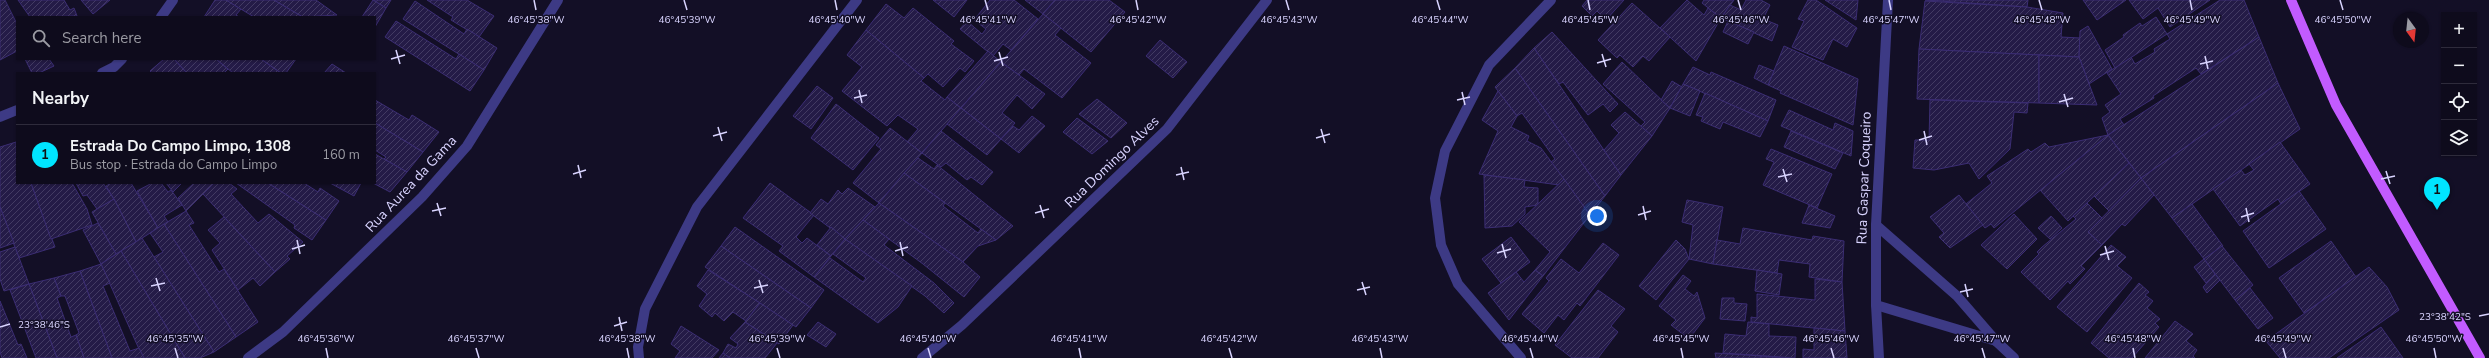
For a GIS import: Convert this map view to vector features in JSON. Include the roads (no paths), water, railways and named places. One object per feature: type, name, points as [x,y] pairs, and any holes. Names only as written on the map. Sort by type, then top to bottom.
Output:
[{"type":"main road","points":[[2292,0],[2336,106],[2480,358]]},
{"type":"street","points":[[162,16],[173,0]]},
{"type":"street","name":"Rua Aurea da Gama","points":[[248,358],[284,332],[422,197],[467,146],[558,0]]},
{"type":"street","points":[[639,358],[638,347],[645,309],[697,208],[857,0]]},
{"type":"street","name":"Rua Domingo Alves","points":[[922,358],[962,325],[1167,129],[1267,0]]},
{"type":"street","points":[[1522,358],[1458,284],[1441,245],[1435,198],[1445,151],[1489,65],[1551,0]]},
{"type":"street","name":"Rua Gaspar Coqueiro","points":[[1879,358],[1876,305],[1876,225],[1888,0]]},
{"type":"street","points":[[104,72],[114,67],[121,60]]},
{"type":"street","points":[[0,117],[16,110]]},
{"type":"street","points":[[1876,225],[1957,296],[1996,341],[2014,358]]},
{"type":"street","points":[[1876,305],[1996,341]]},
{"type":"place","name":"Estrada Do Campo Limpo, 1308","points":[[2437,210]]}]
